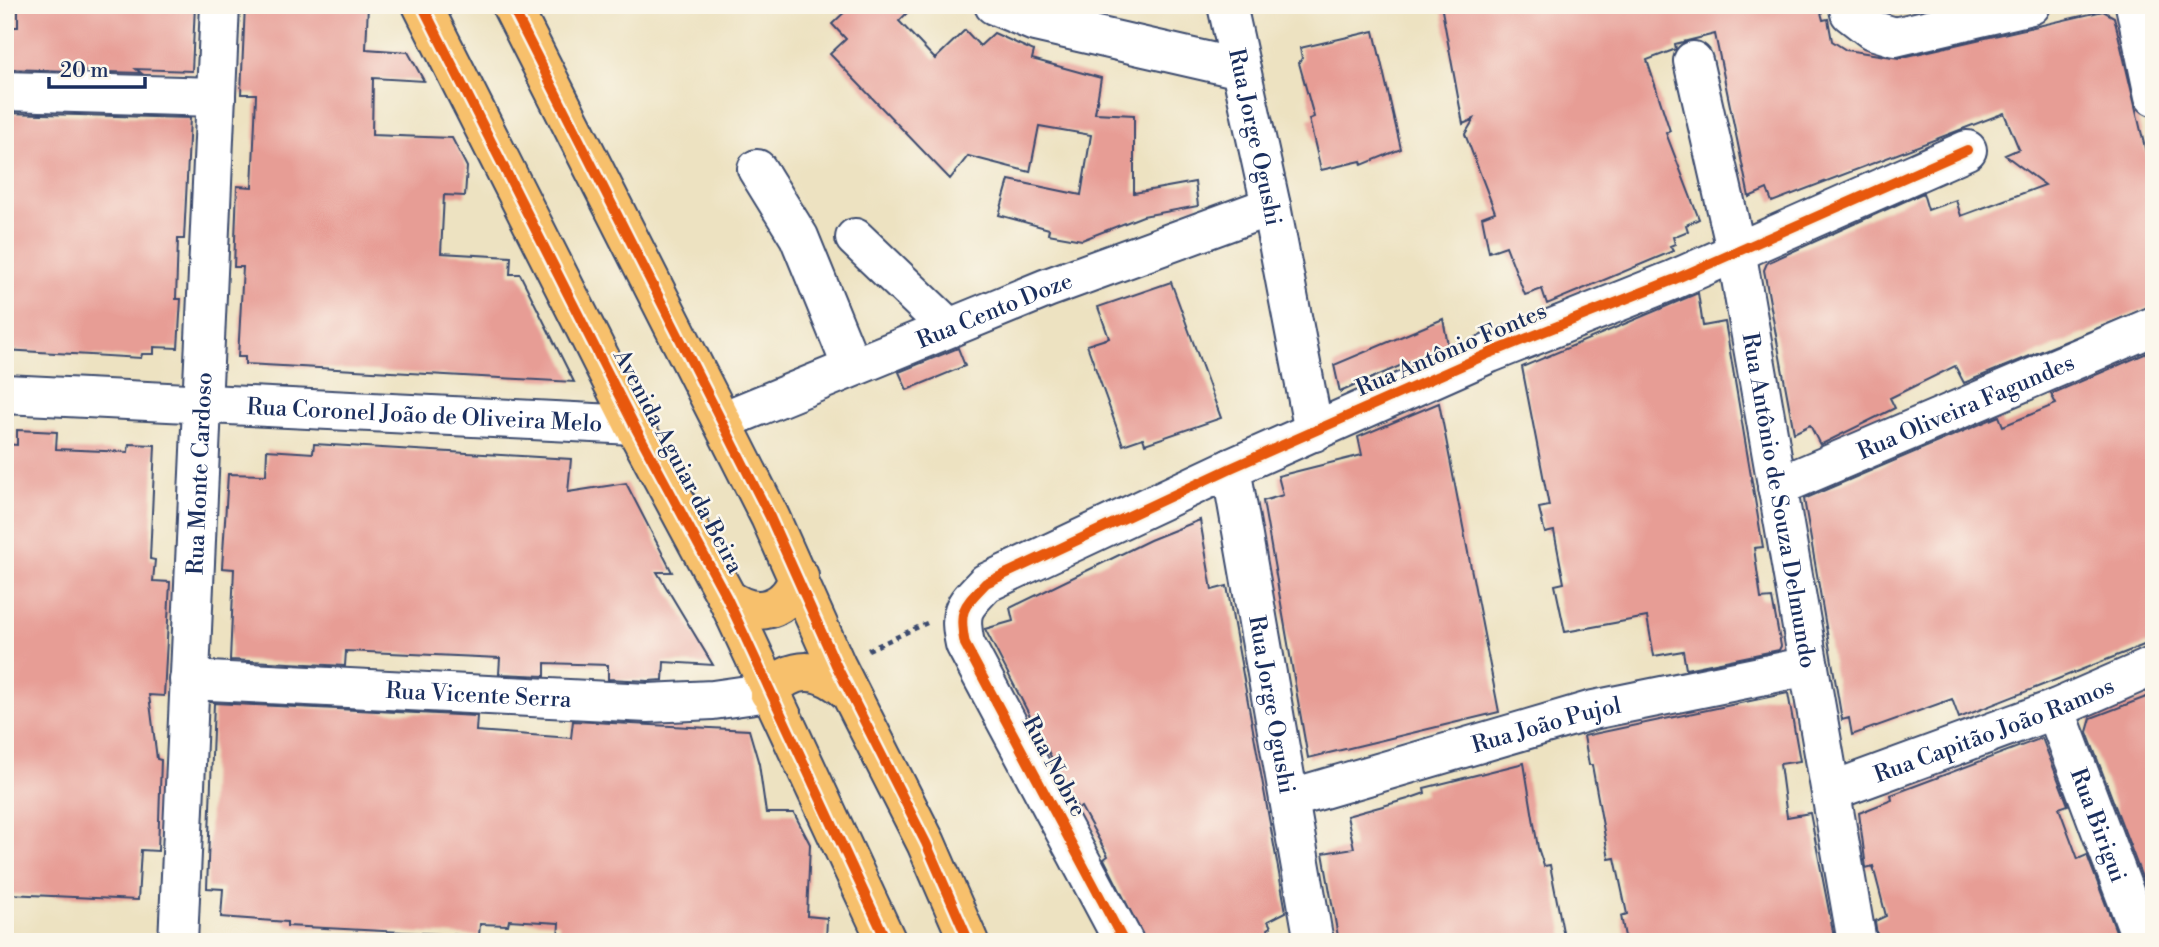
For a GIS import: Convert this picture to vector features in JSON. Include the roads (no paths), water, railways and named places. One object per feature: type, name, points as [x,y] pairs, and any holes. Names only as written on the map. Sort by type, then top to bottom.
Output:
[{"type":"main road","name":"Avenida Aguiar da Beira","points":[[422,5],[635,425],[727,598],[887,942]]},
{"type":"main road","points":[[511,5],[799,576],[843,678],[926,843],[969,942]]},
{"type":"main road","points":[[727,598],[754,612],[770,610],[784,603],[794,591],[799,576]]},
{"type":"main road","points":[[769,692],[779,681],[793,673],[808,671],[843,678]]},
{"type":"street","name":"Rua Monte Cardoso","points":[[178,942],[220,5]]},
{"type":"street","points":[[994,5],[1035,22],[1241,69]]},
{"type":"street","name":"Rua Jorge Ogushi","points":[[1227,5],[1271,206],[1314,432]]},
{"type":"street","points":[[1848,5],[1850,13],[1872,30],[1895,37],[2031,5]]},
{"type":"street","points":[[2135,5],[2154,96]]},
{"type":"street","name":"Rua Antônio de Souza Delmundo","points":[[1693,61],[1737,250],[1857,942]]},
{"type":"street","points":[[5,91],[216,97]]},
{"type":"street","name":"Rua Antônio Fontes","points":[[963,607],[986,583],[1231,468],[1490,353],[1673,279],[1967,150]]},
{"type":"street","points":[[757,169],[799,237],[852,367]]},
{"type":"street","name":"Rua Cento Doze","points":[[722,422],[948,327],[1152,248],[1271,206]]},
{"type":"street","points":[[855,238],[948,327]]},
{"type":"street","name":"Rua Oliveira Fagundes","points":[[1777,486],[2154,326]]},
{"type":"street","name":"Rua Coronel João de Oliveira Melo","points":[[5,394],[635,425]]},
{"type":"street","name":"Rua Jorge Ogushi","points":[[1231,468],[1314,942]]},
{"type":"street","name":"Rua Nobre","points":[[963,607],[961,623],[965,643],[1124,942]]},
{"type":"street","name":"Rua João Pujol","points":[[1289,799],[1593,710],[1809,666]]},
{"type":"street","name":"Rua Capitão João Ramos","points":[[1832,791],[2055,709],[2154,666]]},
{"type":"street","name":"Rua Vicente Serra","points":[[189,680],[648,703],[713,701],[769,692]]},
{"type":"street","name":"Rua Birigui","points":[[2055,709],[2143,942]]}]
